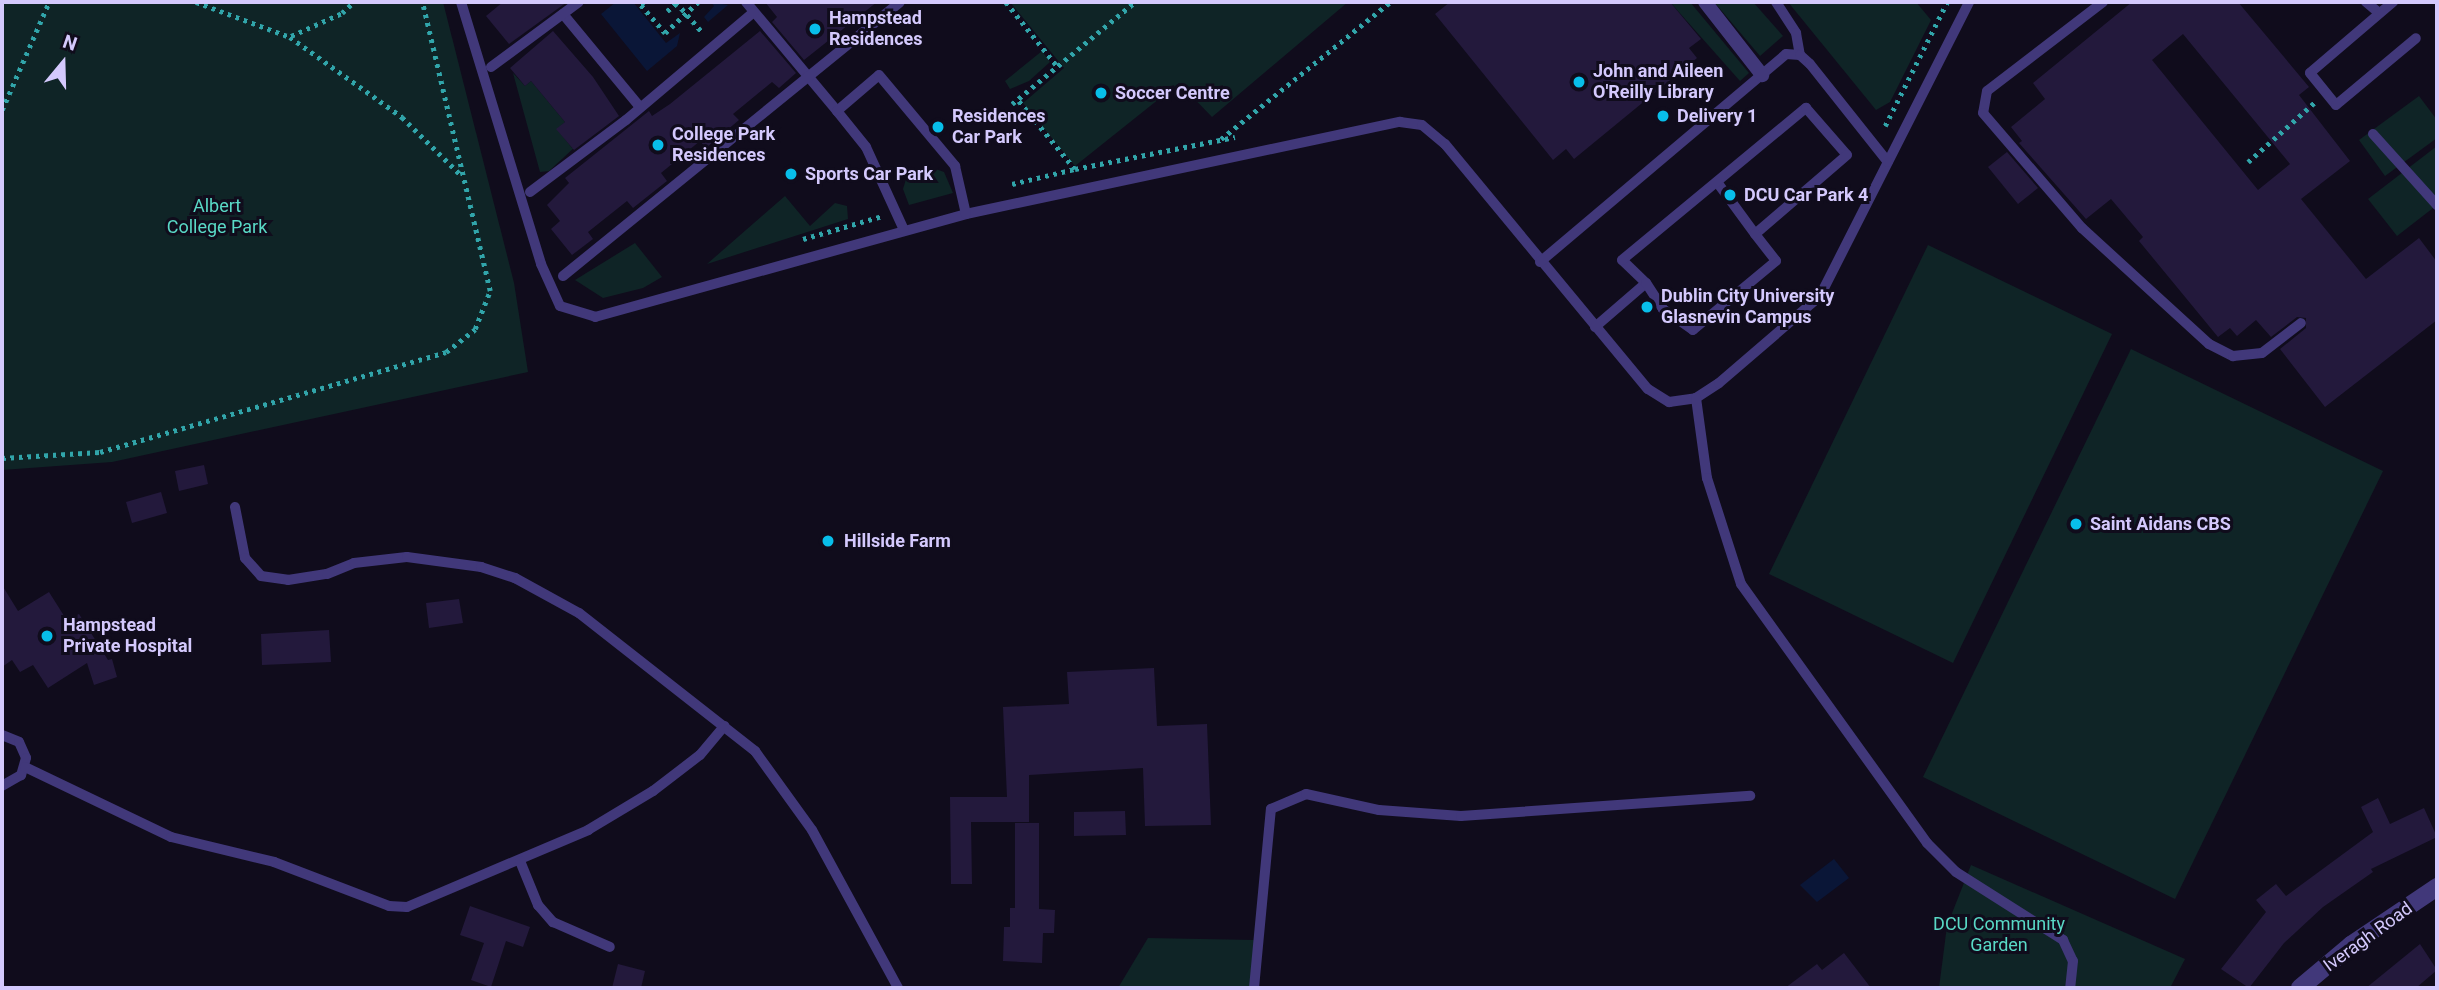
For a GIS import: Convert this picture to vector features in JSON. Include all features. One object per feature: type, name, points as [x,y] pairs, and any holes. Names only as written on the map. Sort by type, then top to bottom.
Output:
[{"type":"street","points":[[1705,2],[1762,75]]},
{"type":"street","name":"Iveragh Road","points":[[2301,988],[2351,945],[2437,887]]},
{"type":"lane","points":[[461,2],[541,264],[561,306],[596,317],[966,214],[1400,122],[1422,125],[1445,144],[1595,327],[1648,388],[1669,402],[1696,398],[1820,296],[1969,2]]},
{"type":"lane","points":[[491,67],[579,2]]},
{"type":"lane","points":[[746,2],[811,76],[866,147],[904,230]]},
{"type":"lane","points":[[563,276],[900,2]]},
{"type":"lane","points":[[1776,2],[1796,33],[1800,55],[1888,162]]},
{"type":"lane","points":[[2103,2],[1987,91],[1983,113],[2082,228],[2209,344],[2234,356],[2262,353],[2301,323]]},
{"type":"lane","points":[[2366,2],[2379,13]]},
{"type":"lane","points":[[2393,2],[2310,73],[2336,105],[2416,38]]},
{"type":"lane","points":[[530,192],[640,107],[754,12]]},
{"type":"lane","points":[[563,14],[640,107]]},
{"type":"lane","points":[[1540,262],[1786,54],[1800,55]]},
{"type":"lane","points":[[837,111],[879,75],[955,166],[966,214]]},
{"type":"lane","points":[[1717,182],[1755,234],[1776,261],[1693,330],[1662,309],[1646,283],[1622,260],[1806,108],[1847,155],[1755,234]]},
{"type":"lane","points":[[2373,134],[2437,205]]},
{"type":"lane","points":[[1595,327],[1646,283]]},
{"type":"lane","points":[[1696,398],[1707,478],[1741,584],[1927,843],[1956,872],[2063,940],[2073,961],[2070,988]]},
{"type":"lane","points":[[235,507],[245,558],[261,576],[288,580],[327,574],[354,563],[407,557],[481,566],[515,578],[579,613],[755,751],[812,830],[898,988]]},
{"type":"lane","points":[[25,767],[171,837],[274,862],[389,906],[407,907],[588,830],[653,791],[700,755],[724,726]]},
{"type":"lane","points":[[2,735],[19,742],[25,767]]},
{"type":"lane","points":[[2,786],[12,783],[25,767]]},
{"type":"lane","points":[[1254,988],[1271,809],[1306,793],[1379,810],[1461,816],[1750,796]]},
{"type":"lane","points":[[520,861],[537,905],[553,922],[610,947]]},
{"type":"path","points":[[2,110],[49,2]]},
{"type":"path","points":[[196,2],[290,37],[402,117],[463,177]]},
{"type":"path","points":[[290,37],[342,13],[354,2]]},
{"type":"path","points":[[2,458],[100,452],[446,352],[475,329],[490,290],[422,2]]},
{"type":"path","points":[[644,2],[641,5],[664,33],[698,2]]},
{"type":"path","points":[[667,11],[677,2],[713,46]]},
{"type":"path","points":[[1006,2],[1057,66]]},
{"type":"path","points":[[1012,104],[1019,101],[1135,2]]},
{"type":"path","points":[[1019,101],[1075,169],[1220,139],[1390,2]]},
{"type":"path","points":[[2248,162],[2326,93]]},
{"type":"path","points":[[801,240],[896,213]]},
{"type":"green space","name":"Albert College Park","points":[[2,2],[443,2],[514,283],[528,372],[112,462],[2,470]]},
{"type":"green space","name":"Soccer Centre","points":[[1010,2],[1348,2],[1212,117],[1179,83],[1075,166],[1023,103],[1064,68]]},
{"type":"green space","points":[[1670,2],[1690,2],[1749,73],[1740,81]]},
{"type":"green space","points":[[1753,2],[1783,36],[1760,56],[1715,3]]},
{"type":"green space","points":[[1788,2],[1916,2],[1931,20],[1890,102],[1876,110]]},
{"type":"green space","points":[[1042,51],[1050,62],[1029,81],[1010,89],[1005,81]]},
{"type":"green space","points":[[513,73],[525,86],[531,81],[565,122],[557,129],[572,148],[576,146],[549,171],[540,172]]},
{"type":"green space","points":[[2419,96],[2437,120],[2437,138],[2385,176],[2359,140]]},
{"type":"green space","points":[[2437,146],[2437,205],[2397,236],[2368,199]]},
{"type":"green space","points":[[933,168],[944,172],[953,193],[909,205],[903,189],[907,176]]},
{"type":"green space","points":[[785,196],[810,226],[835,203],[847,206],[848,219],[707,264]]},
{"type":"green space","points":[[635,243],[662,277],[643,288],[603,298],[575,280]]},
{"type":"green space","points":[[1928,245],[2112,334],[1953,663],[1769,574]]},
{"type":"green space","points":[[2131,349],[2383,471],[2175,899],[1923,777]]},
{"type":"green space","name":"DCU Community Garden","points":[[1971,865],[2185,959],[2170,988],[1939,988],[1947,926]]},
{"type":"green space","points":[[1148,938],[1254,940],[1255,988],[1118,988]]},
{"type":"water","points":[[616,2],[633,2],[666,43],[680,33],[677,46],[647,71],[601,14]]},
{"type":"water","points":[[711,2],[728,5],[708,22],[704,17],[714,6]]},
{"type":"water","points":[[1834,859],[1849,878],[1817,902],[1800,885]]},
{"type":"building","points":[[503,2],[567,2],[509,44],[486,16]]},
{"type":"building","name":"Hampstead Residences","points":[[765,2],[877,2],[804,60],[772,22],[777,17]]},
{"type":"building","name":"John and Aileen O'Reilly Library","points":[[1450,2],[1670,2],[1701,39],[1689,48],[1697,58],[1574,159],[1566,149],[1553,160],[1435,14]]},
{"type":"building","points":[[2132,2],[2238,2],[2309,87],[2299,95],[2350,161],[2301,199],[2366,279],[2419,238],[2437,262],[2437,320],[2325,407],[2280,349],[2306,328],[2306,318],[2297,317],[2271,337],[2256,320],[2237,336],[2230,328],[2218,337],[2139,241],[2143,237],[2111,199],[2086,219],[2019,143],[2022,141],[2011,127],[2045,99],[2033,83]],"holes":[[[2183,34],[2290,164],[2258,190],[2152,60]]]},
{"type":"building","points":[[553,31],[593,77],[619,116],[574,150],[556,129],[565,122],[531,81],[525,86],[510,68]]},
{"type":"building","name":"College Park Residences","points":[[760,31],[796,73],[779,88],[772,82],[733,114],[739,120],[706,148],[700,141],[661,173],[667,181],[633,208],[627,201],[588,232],[593,239],[572,255],[551,229],[560,221],[547,205],[569,183],[565,178],[649,111],[652,116],[670,104]]},
{"type":"building","points":[[2007,152],[2038,188],[2018,204],[1988,167]]},
{"type":"building","points":[[204,465],[208,484],[179,491],[175,471]]},
{"type":"building","points":[[161,492],[167,513],[132,523],[126,502]]},
{"type":"building","name":"Hampstead Private Hospital","points":[[2,585],[18,611],[49,592],[73,630],[76,627],[73,617],[79,614],[108,660],[112,659],[117,677],[94,685],[87,663],[48,688],[33,665],[20,672],[12,660],[2,667]]},
{"type":"building","points":[[459,599],[463,623],[429,628],[426,603]]},
{"type":"building","points":[[329,630],[331,662],[262,665],[261,634]]},
{"type":"building","points":[[1154,668],[1157,726],[1207,724],[1211,825],[1145,826],[1143,768],[1029,775],[1029,822],[971,822],[972,884],[951,884],[950,797],[1007,797],[1003,707],[1069,704],[1067,672]]},
{"type":"building","points":[[2378,798],[2390,824],[2424,808],[2437,837],[2371,869],[2373,872],[2323,907],[2284,943],[2249,988],[2221,969],[2266,912],[2256,900],[2276,884],[2286,896],[2373,832],[2361,807]]},
{"type":"building","points":[[1125,811],[1126,835],[1074,836],[1074,812]]},
{"type":"building","points":[[1015,823],[1039,823],[1039,909],[1055,910],[1054,933],[1043,933],[1042,963],[1003,961],[1004,927],[1010,927],[1010,908],[1015,908]]},
{"type":"building","points":[[470,906],[530,927],[523,947],[506,941],[491,987],[471,980],[484,943],[460,935]]},
{"type":"building","points":[[2420,944],[2437,970],[2416,988],[2366,988]]},
{"type":"building","points":[[1844,953],[1871,988],[1785,988],[1817,964],[1822,970]]},
{"type":"building","points":[[618,964],[645,971],[641,988],[612,988]]},
{"type":"place","name":"Hampstead Residences","points":[[815,29]]},
{"type":"place","name":"John and Aileen O'Reilly Library","points":[[1579,82]]},
{"type":"place","name":"Soccer Centre","points":[[1101,93]]},
{"type":"place","name":"Delivery 1","points":[[1663,116]]},
{"type":"place","name":"Residences Car Park","points":[[938,127]]},
{"type":"place","name":"College Park Residences","points":[[658,145]]},
{"type":"place","name":"Sports Car Park","points":[[791,174]]},
{"type":"place","name":"DCU Car Park 4","points":[[1730,195]]},
{"type":"place","name":"Dublin City University Glasnevin Campus","points":[[1647,307]]},
{"type":"place","name":"Saint Aidans CBS","points":[[2076,524]]},
{"type":"place","name":"Hillside Farm","points":[[828,541]]},
{"type":"place","name":"Hampstead Private Hospital","points":[[47,636]]}]
